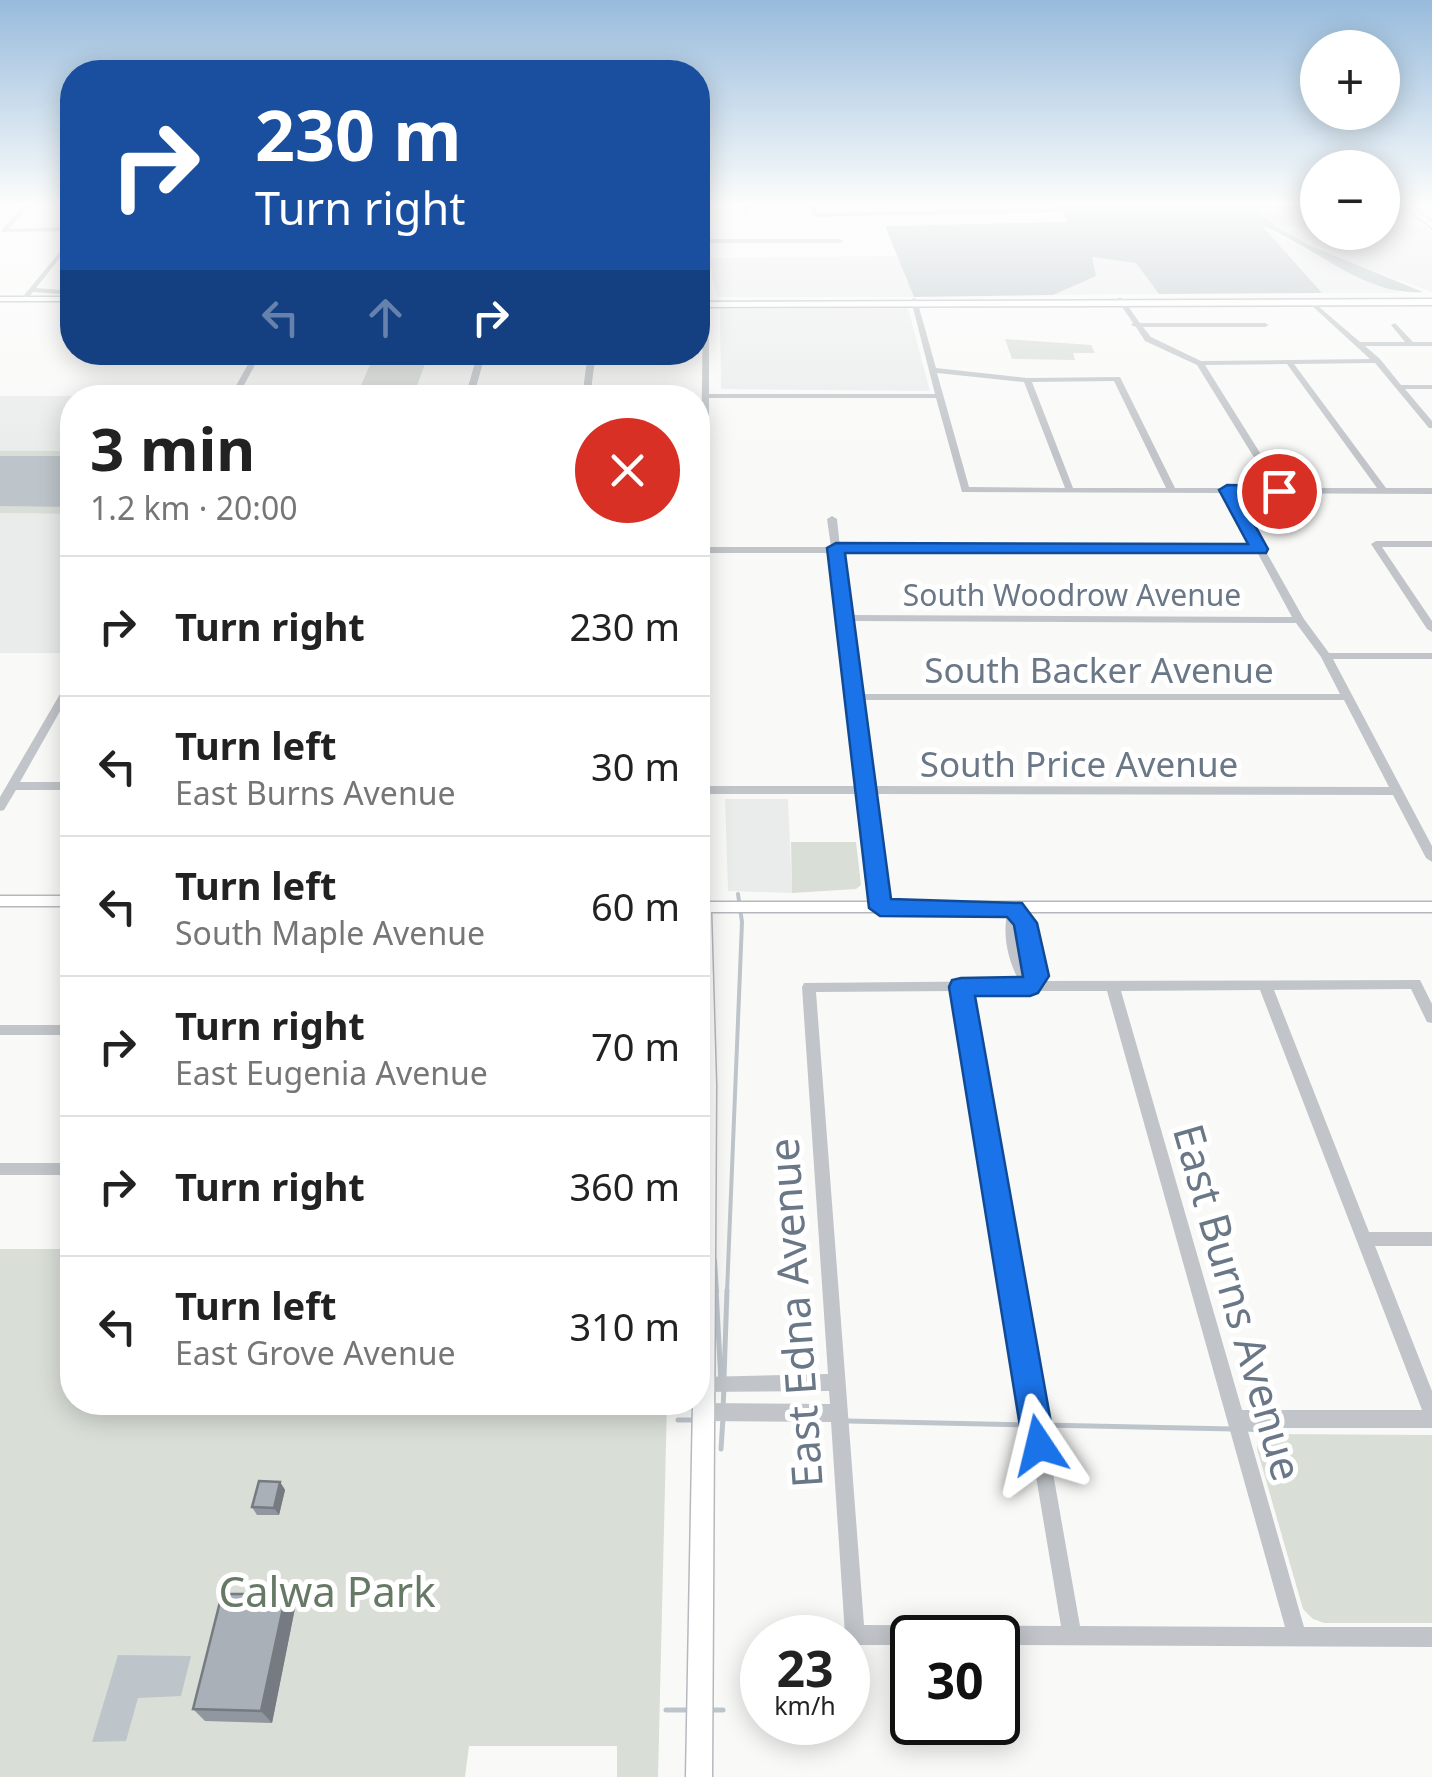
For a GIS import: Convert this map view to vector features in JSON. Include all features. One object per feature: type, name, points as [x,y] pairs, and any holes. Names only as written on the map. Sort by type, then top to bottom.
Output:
[{"type":"main road","points":[[0,301],[28,295],[60,298]]},
{"type":"main road","points":[[0,301],[60,299]]},
{"type":"main road","points":[[710,302],[1432,299]]},
{"type":"main road","points":[[1122,301],[1432,299]]},
{"type":"main road","points":[[0,901],[60,901]]},
{"type":"main road","points":[[710,907],[1432,908]]},
{"type":"main road","points":[[698,1777],[700,1415]]},
{"type":"street","points":[[28,295],[34,287]]},
{"type":"street","points":[[1122,301],[1148,339],[1200,363],[1378,361]]},
{"type":"street","points":[[1305,302],[1327,328],[1358,344],[1378,361],[1432,426]]},
{"type":"street","points":[[915,303],[965,490],[1432,490]]},
{"type":"street","points":[[1135,325],[1264,325]]},
{"type":"street","points":[[1395,325],[1412,344]]},
{"type":"street","points":[[1358,344],[1432,344]]},
{"type":"street","points":[[1289,362],[1383,490]]},
{"type":"street","points":[[1200,363],[1279,491]]},
{"type":"street","points":[[934,370],[1027,380],[1116,380],[1172,490]]},
{"type":"street","points":[[1027,380],[1070,490]]},
{"type":"street","points":[[1400,387],[1432,387]]},
{"type":"street","points":[[710,396],[940,396]]},
{"type":"street","points":[[1227,490],[1299,620],[1326,656],[1432,858]]},
{"type":"street","points":[[832,519],[880,908]]},
{"type":"street","points":[[1432,544],[1376,544],[1432,629]]},
{"type":"street","points":[[710,550],[1260,549]]},
{"type":"street","name":"South Woodrow Avenue","points":[[844,618],[1299,620]]},
{"type":"street","name":"South Backer Avenue","points":[[1326,656],[1432,656]]},
{"type":"street","name":"South Backer Avenue","points":[[854,697],[1345,697]]},
{"type":"street","points":[[0,807],[60,711]]},
{"type":"street","points":[[12,786],[60,786]]},
{"type":"street","name":"South Price Avenue","points":[[710,790],[1394,791]]},
{"type":"street","points":[[1014,908],[1009,924],[1020,976],[1030,986]]},
{"type":"street","points":[[1432,1018],[1415,984],[961,987],[1072,1636],[1432,1636]]},
{"type":"street","points":[[1236,1418],[1432,1416],[1265,985]]},
{"type":"street","name":"East Edna Avenue","points":[[961,987],[809,987],[855,1634],[1072,1636]]},
{"type":"street","name":"East Burns Avenue","points":[[1112,987],[1298,1636]]},
{"type":"street","points":[[0,1030],[60,1030]]},
{"type":"street","points":[[0,1169],[60,1169]]},
{"type":"street","points":[[1367,1240],[1432,1240]]},
{"type":"street","points":[[710,1385],[836,1382]]},
{"type":"street","points":[[710,1412],[838,1413]]},
{"type":"shaded area","points":[[715,287],[910,287],[914,297],[717,297]]},
{"type":"shaded area","points":[[910,287],[1071,287],[1053,295],[914,297]]},
{"type":"shaded area","points":[[1071,287],[1154,287],[1159,294],[1053,295]]},
{"type":"shaded area","points":[[1154,287],[1317,287],[1322,293],[1159,294]]},
{"type":"shaded area","points":[[1316,287],[1387,287],[1402,293],[1322,293]]},
{"type":"shaded area","points":[[1384,287],[1411,287],[1423,292],[1401,291]]},
{"type":"shaded area","points":[[908,308],[930,391],[721,389],[720,309]]},
{"type":"shaded area","points":[[0,396],[60,396],[60,451],[0,451]]},
{"type":"shaded area","points":[[0,456],[60,456],[60,507],[0,506]]},
{"type":"shaded area","points":[[0,513],[60,514],[60,653],[0,653]]},
{"type":"shaded area","points":[[725,799],[788,799],[792,893],[728,891]]},
{"type":"shaded area","points":[[118,1655],[191,1656],[181,1696],[138,1698],[126,1741],[92,1742]]},
{"type":"green space","points":[[1005,339],[1091,345],[1095,353],[1073,353],[1075,360],[1012,359]]},
{"type":"green space","points":[[370,365],[425,365],[417,385],[361,385]]},
{"type":"green space","points":[[0,451],[60,451],[60,514],[0,513]]},
{"type":"green space","points":[[791,842],[856,842],[861,885],[856,889],[792,893]]},
{"type":"green space","name":"Calwa Park","points":[[0,1249],[60,1249],[60,1415],[667,1415],[658,1777],[617,1777],[617,1746],[469,1746],[465,1777],[0,1777]]},
{"type":"green space","points":[[1267,1434],[1432,1435],[1432,1623],[1324,1623],[1303,1609],[1257,1449],[1258,1439]]},
{"type":"building","points":[[259,1481],[280,1482],[274,1508],[252,1507]]},
{"type":"building","points":[[222,1594],[286,1594],[261,1711],[193,1709]]},
{"type":"waterway","points":[[727,1292],[742,922],[738,894]]},
{"type":"waterway","points":[[715,1260],[717,1292]]},
{"type":"waterway","points":[[716,1290],[721,1381]]},
{"type":"waterway","points":[[724,1378],[727,1290]]},
{"type":"waterway","points":[[723,1408],[724,1387]]},
{"type":"waterway","points":[[721,1449],[723,1418]]},
{"type":"waterway","points":[[678,1420],[693,1420]]},
{"type":"waterway","points":[[848,1421],[1028,1425]]},
{"type":"waterway","points":[[1043,1425],[1233,1429]]},
{"type":"waterway","points":[[1243,1429],[1265,1430]]},
{"type":"waterway","points":[[666,1710],[691,1710]]},
{"type":"waterway","points":[[710,1710],[723,1710]]},
{"type":"route","points":[[1039,1445],[961,987],[1030,986],[1037,976],[1025,923],[1014,908],[880,908],[836,548],[1260,549],[1227,490],[1279,491]]}]
